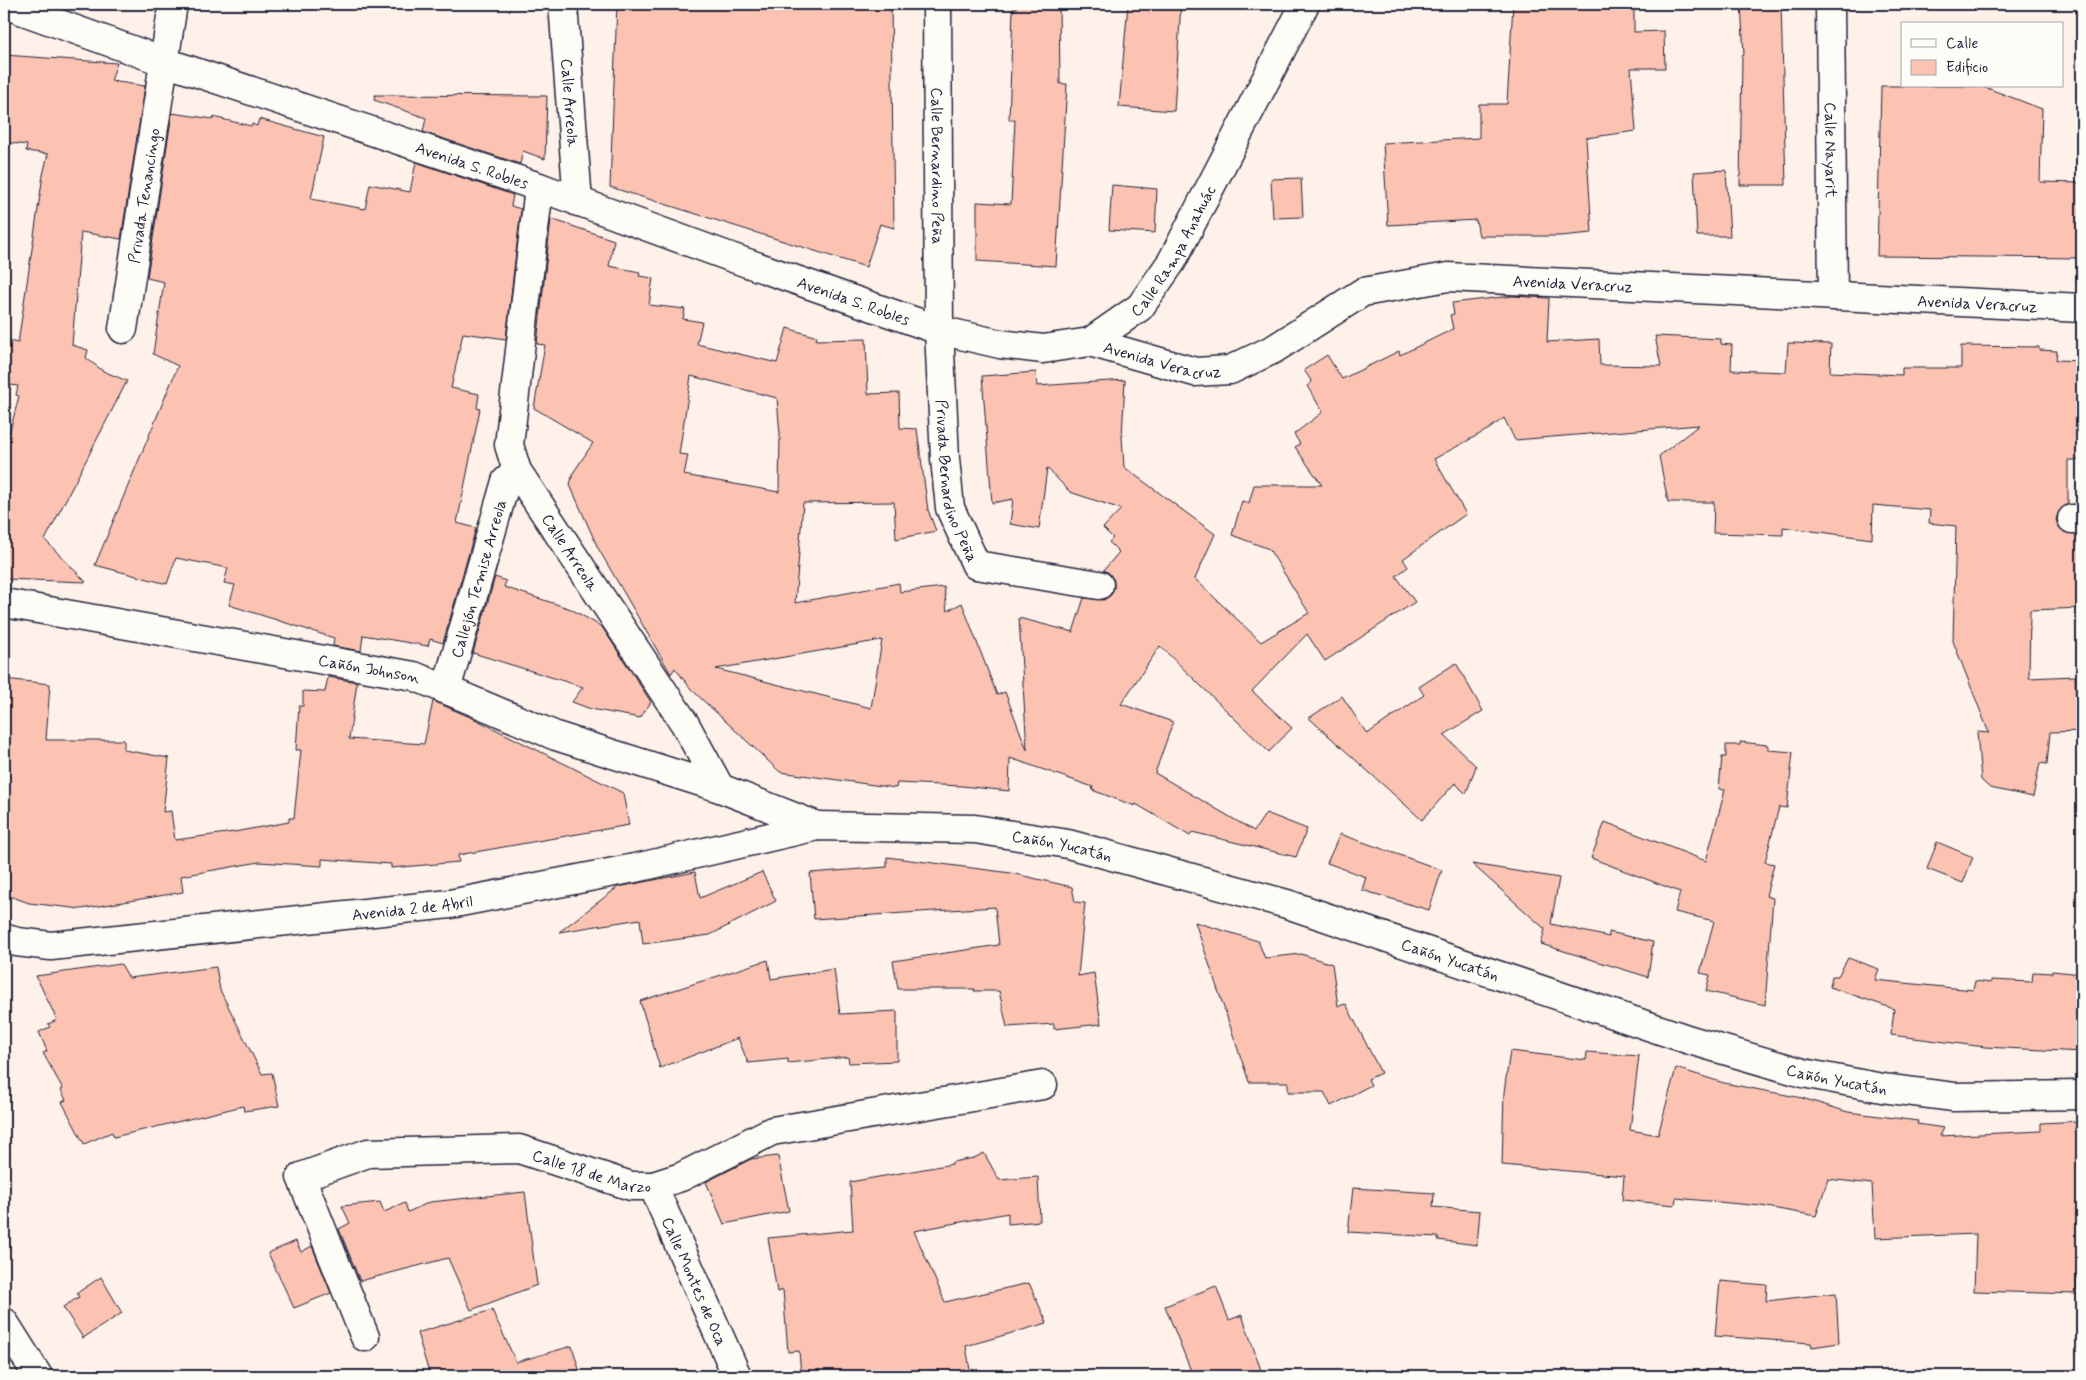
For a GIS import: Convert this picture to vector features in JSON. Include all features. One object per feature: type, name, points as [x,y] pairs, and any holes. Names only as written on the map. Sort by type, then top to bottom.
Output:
[{"type":"street","name":"Avenida S. Robles","points":[[4,4],[165,62],[539,187],[940,330]]},
{"type":"street","name":"Privada Tenancingo","points":[[123,330],[173,4]]},
{"type":"street","name":"Calle Arreola","points":[[563,4],[578,202]]},
{"type":"street","name":"Calle Bernardino Peña","points":[[937,4],[940,330]]},
{"type":"street","name":"Calle Rampa Anahuác","points":[[940,330],[1000,344],[1043,349],[1090,342],[1140,307],[1172,261],[1305,4]]},
{"type":"street","name":"Calle Nayarit","points":[[1830,4],[1833,296]]},
{"type":"street","name":"Calle Arreola","points":[[539,187],[509,446],[517,471],[685,724],[720,788]]},
{"type":"street","name":"Avenida Veracruz","points":[[1090,342],[1195,372],[1230,370],[1274,349],[1363,292],[1448,276],[2082,308]]},
{"type":"street","name":"Privada Bernardino Peña","points":[[940,330],[945,459],[950,508],[976,565],[1099,585]]},
{"type":"street","name":"Callejón Temise Arreola","points":[[446,690],[506,481],[517,471]]},
{"type":"street","name":"Cañón Johnson","points":[[4,602],[414,676],[556,736],[720,788]]},
{"type":"street","points":[[720,788],[817,826]]},
{"type":"street","name":"Avenida 2 de Abril","points":[[4,938],[17,942],[50,946],[450,904],[640,867],[817,826]]},
{"type":"street","name":"Cañón Yucatán","points":[[817,826],[975,829],[1068,844],[1287,904],[1690,1040],[1802,1074],[1882,1088],[1954,1097],[2082,1095]]},
{"type":"street","name":"Calle 18 de Marzo","points":[[365,1337],[301,1177],[368,1153],[519,1149],[632,1186],[653,1186],[681,1176],[772,1131],[1043,1085]]},
{"type":"street","name":"Calle Montes de Oca","points":[[653,1186],[737,1376]]},
{"type":"street","points":[[4,1322],[38,1376]]},
{"type":"building","points":[[617,4],[891,4],[894,228],[880,224],[866,267],[610,187]]},
{"type":"building","points":[[1016,4],[1059,4],[1060,84],[1067,84],[1056,266],[977,261],[977,202],[1011,204],[1015,120],[1009,120],[1013,9],[1016,9]]},
{"type":"building","points":[[1128,4],[1181,4],[1174,111],[1119,107]]},
{"type":"building","points":[[1513,4],[1634,4],[1634,32],[1664,31],[1665,68],[1631,68],[1636,131],[1586,138],[1592,233],[1560,236],[1479,236],[1476,220],[1388,225],[1383,143],[1479,138],[1479,104],[1507,104]]},
{"type":"building","points":[[1741,4],[1781,4],[1786,185],[1740,185],[1742,56],[1744,55]]},
{"type":"building","points":[[4,55],[117,63],[111,81],[145,86],[121,239],[81,232],[72,345],[88,350],[86,358],[103,371],[127,381],[45,540],[86,582],[4,579],[4,454],[19,396],[16,395],[18,386],[4,384],[4,340],[18,343],[43,175],[48,154],[26,151],[27,145],[4,142]]},
{"type":"building","points":[[1881,86],[1901,86],[1901,88],[1987,88],[2042,109],[2040,182],[2082,183],[2082,258],[1877,256]]},
{"type":"building","points":[[375,95],[547,96],[545,159],[523,151],[520,164],[423,132],[426,118],[374,100]]},
{"type":"building","points":[[172,113],[213,119],[213,117],[251,126],[252,124],[257,126],[259,119],[324,137],[311,199],[365,209],[370,184],[410,192],[416,162],[513,195],[511,206],[521,209],[506,339],[463,333],[451,388],[479,394],[477,408],[480,409],[457,523],[476,528],[443,643],[430,639],[428,646],[363,635],[361,651],[333,646],[334,638],[229,605],[235,585],[224,583],[228,568],[176,558],[167,584],[95,565],[178,366],[153,354],[164,282],[147,278]]},
{"type":"building","points":[[1726,170],[1730,236],[1697,236],[1694,172]]},
{"type":"building","points":[[1301,178],[1303,217],[1273,218],[1271,179]]},
{"type":"building","points":[[1112,185],[1157,189],[1155,233],[1109,230]]},
{"type":"building","points":[[551,219],[614,240],[609,266],[640,272],[639,276],[653,278],[649,305],[685,309],[683,319],[702,322],[697,344],[777,363],[787,328],[817,337],[816,340],[866,339],[868,394],[899,393],[900,428],[917,429],[928,510],[936,531],[896,539],[894,502],[803,503],[795,603],[899,583],[900,592],[944,587],[947,611],[962,603],[997,695],[1005,692],[1027,750],[1019,618],[1073,632],[1084,598],[1104,600],[1111,595],[1114,588],[1114,580],[1104,570],[1119,552],[1109,542],[1113,538],[1103,528],[1121,509],[1070,492],[1047,468],[1039,529],[1010,524],[1013,499],[992,503],[982,376],[1036,372],[1037,386],[1125,380],[1122,437],[1124,467],[1215,534],[1195,579],[1261,642],[1309,613],[1269,549],[1232,535],[1242,501],[1249,503],[1254,485],[1322,485],[1295,447],[1300,444],[1294,434],[1323,412],[1307,386],[1312,382],[1304,370],[1327,355],[1342,379],[1399,351],[1400,355],[1453,329],[1450,315],[1454,314],[1452,303],[1512,296],[1549,298],[1547,342],[1599,339],[1600,365],[1661,366],[1655,336],[1721,339],[1721,344],[1732,345],[1731,370],[1786,372],[1788,343],[1831,344],[1830,372],[1902,375],[1902,368],[1961,368],[1961,346],[2039,347],[2039,350],[2057,351],[2056,360],[2082,361],[2082,460],[2068,460],[2068,504],[2059,511],[2056,519],[2058,526],[2064,532],[2082,535],[2082,608],[2030,610],[2029,678],[2075,676],[2076,701],[2082,700],[2082,731],[2050,732],[2047,764],[2040,763],[2033,797],[1990,788],[1981,780],[1977,732],[1989,733],[1953,641],[1956,526],[1929,523],[1930,510],[1873,505],[1872,539],[1783,527],[1783,535],[1713,533],[1714,502],[1668,502],[1659,456],[1699,425],[1515,440],[1504,418],[1489,429],[1434,459],[1466,514],[1403,559],[1408,567],[1396,576],[1415,602],[1325,661],[1307,634],[1252,691],[1292,728],[1269,752],[1160,646],[1121,704],[1173,722],[1155,773],[1254,831],[1266,813],[1307,829],[1296,857],[1192,832],[1190,836],[1136,804],[1135,806],[1092,790],[1093,787],[1010,758],[1009,791],[962,786],[897,783],[896,788],[780,772],[691,689],[675,668],[671,674],[598,548],[570,485],[573,473],[593,443],[534,408],[545,345],[537,344]],"holes":[[[691,376],[777,398],[780,435],[779,492],[684,475],[688,455],[679,454]],[[882,640],[871,708],[716,669]]]},
{"type":"building","points":[[495,577],[506,581],[504,587],[571,609],[602,627],[651,702],[640,718],[591,709],[572,702],[583,687],[473,653]]},
{"type":"building","points":[[1456,663],[1483,711],[1444,735],[1476,766],[1466,794],[1455,783],[1422,820],[1309,718],[1342,696],[1367,734],[1424,695],[1419,687]]},
{"type":"building","points":[[328,677],[357,682],[349,739],[424,744],[433,701],[477,720],[623,793],[629,825],[458,855],[459,862],[391,868],[391,864],[322,859],[322,866],[259,862],[181,876],[183,892],[81,909],[29,903],[4,894],[4,679],[50,684],[46,740],[124,740],[124,750],[169,758],[163,812],[171,811],[175,840],[289,822],[289,818],[294,818],[301,750],[296,750],[299,706],[303,706],[303,691],[325,692]]},
{"type":"building","points":[[1740,742],[1768,745],[1768,750],[1793,752],[1787,808],[1779,807],[1765,862],[1774,864],[1766,896],[1773,898],[1765,1005],[1706,991],[1710,975],[1700,973],[1714,921],[1675,912],[1680,892],[1591,858],[1605,822],[1706,861],[1725,790],[1719,789],[1722,757],[1726,757],[1726,745],[1740,745]]},
{"type":"building","points":[[1340,834],[1442,870],[1429,910],[1362,890],[1366,877],[1327,863]]},
{"type":"building","points":[[1937,842],[1973,857],[1963,883],[1927,869]]},
{"type":"building","points":[[887,857],[1011,873],[1072,887],[1075,902],[1085,903],[1078,976],[1094,973],[1101,1024],[1054,1029],[1054,1024],[1007,1027],[999,991],[974,991],[975,989],[898,989],[893,961],[999,945],[995,907],[814,919],[810,873],[887,867]]},
{"type":"building","points":[[1472,864],[1559,878],[1551,924],[1609,937],[1609,932],[1653,942],[1648,977],[1541,944],[1545,929]]},
{"type":"building","points":[[695,872],[700,898],[762,872],[776,901],[710,935],[643,944],[640,919],[559,932],[618,887]]},
{"type":"building","points":[[1195,922],[1258,941],[1265,958],[1301,954],[1332,964],[1338,1006],[1346,1004],[1381,1073],[1368,1079],[1371,1085],[1331,1106],[1324,1092],[1288,1092],[1288,1082],[1249,1082]]},
{"type":"building","points":[[1848,958],[1879,969],[1875,980],[1973,990],[1975,981],[1991,983],[1991,980],[2032,982],[2033,972],[2052,973],[2052,971],[2082,974],[2082,1052],[1985,1047],[1891,1035],[1894,1009],[1830,987],[1832,976],[1838,976]]},
{"type":"building","points":[[768,960],[771,979],[834,969],[840,1014],[897,1011],[897,1061],[849,1063],[848,1057],[788,1063],[788,1059],[748,1063],[738,1038],[660,1068],[640,1001]]},
{"type":"building","points":[[121,964],[129,978],[216,967],[220,990],[262,1074],[272,1073],[279,1106],[244,1111],[243,1106],[114,1137],[112,1132],[84,1144],[62,1102],[66,1100],[61,1090],[63,1089],[43,1053],[47,1051],[39,1032],[50,1027],[48,1024],[57,1020],[36,976]]},
{"type":"building","points":[[1510,1051],[1586,1060],[1587,1052],[1639,1056],[1630,1130],[1658,1135],[1676,1068],[1724,1083],[1802,1098],[1848,1112],[1918,1121],[1917,1124],[1944,1128],[1940,1136],[2041,1131],[2041,1123],[2082,1121],[2082,1273],[2076,1273],[2077,1294],[1974,1291],[1976,1234],[1875,1238],[1872,1184],[1828,1179],[1816,1216],[1761,1206],[1676,1198],[1675,1205],[1622,1200],[1624,1176],[1502,1165],[1504,1092]]},
{"type":"building","points":[[984,1153],[999,1180],[1038,1177],[1040,1221],[1008,1224],[1008,1213],[914,1231],[945,1302],[1029,1283],[1047,1323],[966,1346],[971,1376],[801,1376],[799,1351],[788,1352],[783,1290],[777,1292],[768,1238],[853,1230],[850,1182],[952,1164],[952,1162],[974,1158]]},
{"type":"building","points":[[778,1156],[789,1211],[724,1224],[706,1182],[751,1159]]},
{"type":"building","points":[[1353,1188],[1434,1193],[1433,1207],[1480,1211],[1477,1245],[1438,1240],[1438,1237],[1348,1232]]},
{"type":"building","points":[[525,1192],[537,1285],[471,1310],[448,1258],[360,1281],[339,1229],[350,1223],[342,1206],[380,1202],[384,1212],[405,1203],[408,1212],[430,1202]]},
{"type":"building","points":[[296,1241],[301,1252],[312,1246],[331,1293],[294,1308],[268,1253]]},
{"type":"building","points":[[101,1277],[122,1313],[83,1338],[63,1307],[79,1297],[77,1293]]},
{"type":"building","points":[[1720,1281],[1767,1285],[1766,1301],[1836,1293],[1839,1343],[1812,1347],[1811,1343],[1715,1336]]},
{"type":"building","points":[[1216,1286],[1229,1320],[1242,1315],[1263,1376],[1193,1376],[1165,1306]]},
{"type":"building","points":[[492,1310],[516,1362],[572,1346],[581,1376],[430,1376],[417,1333]]}]
